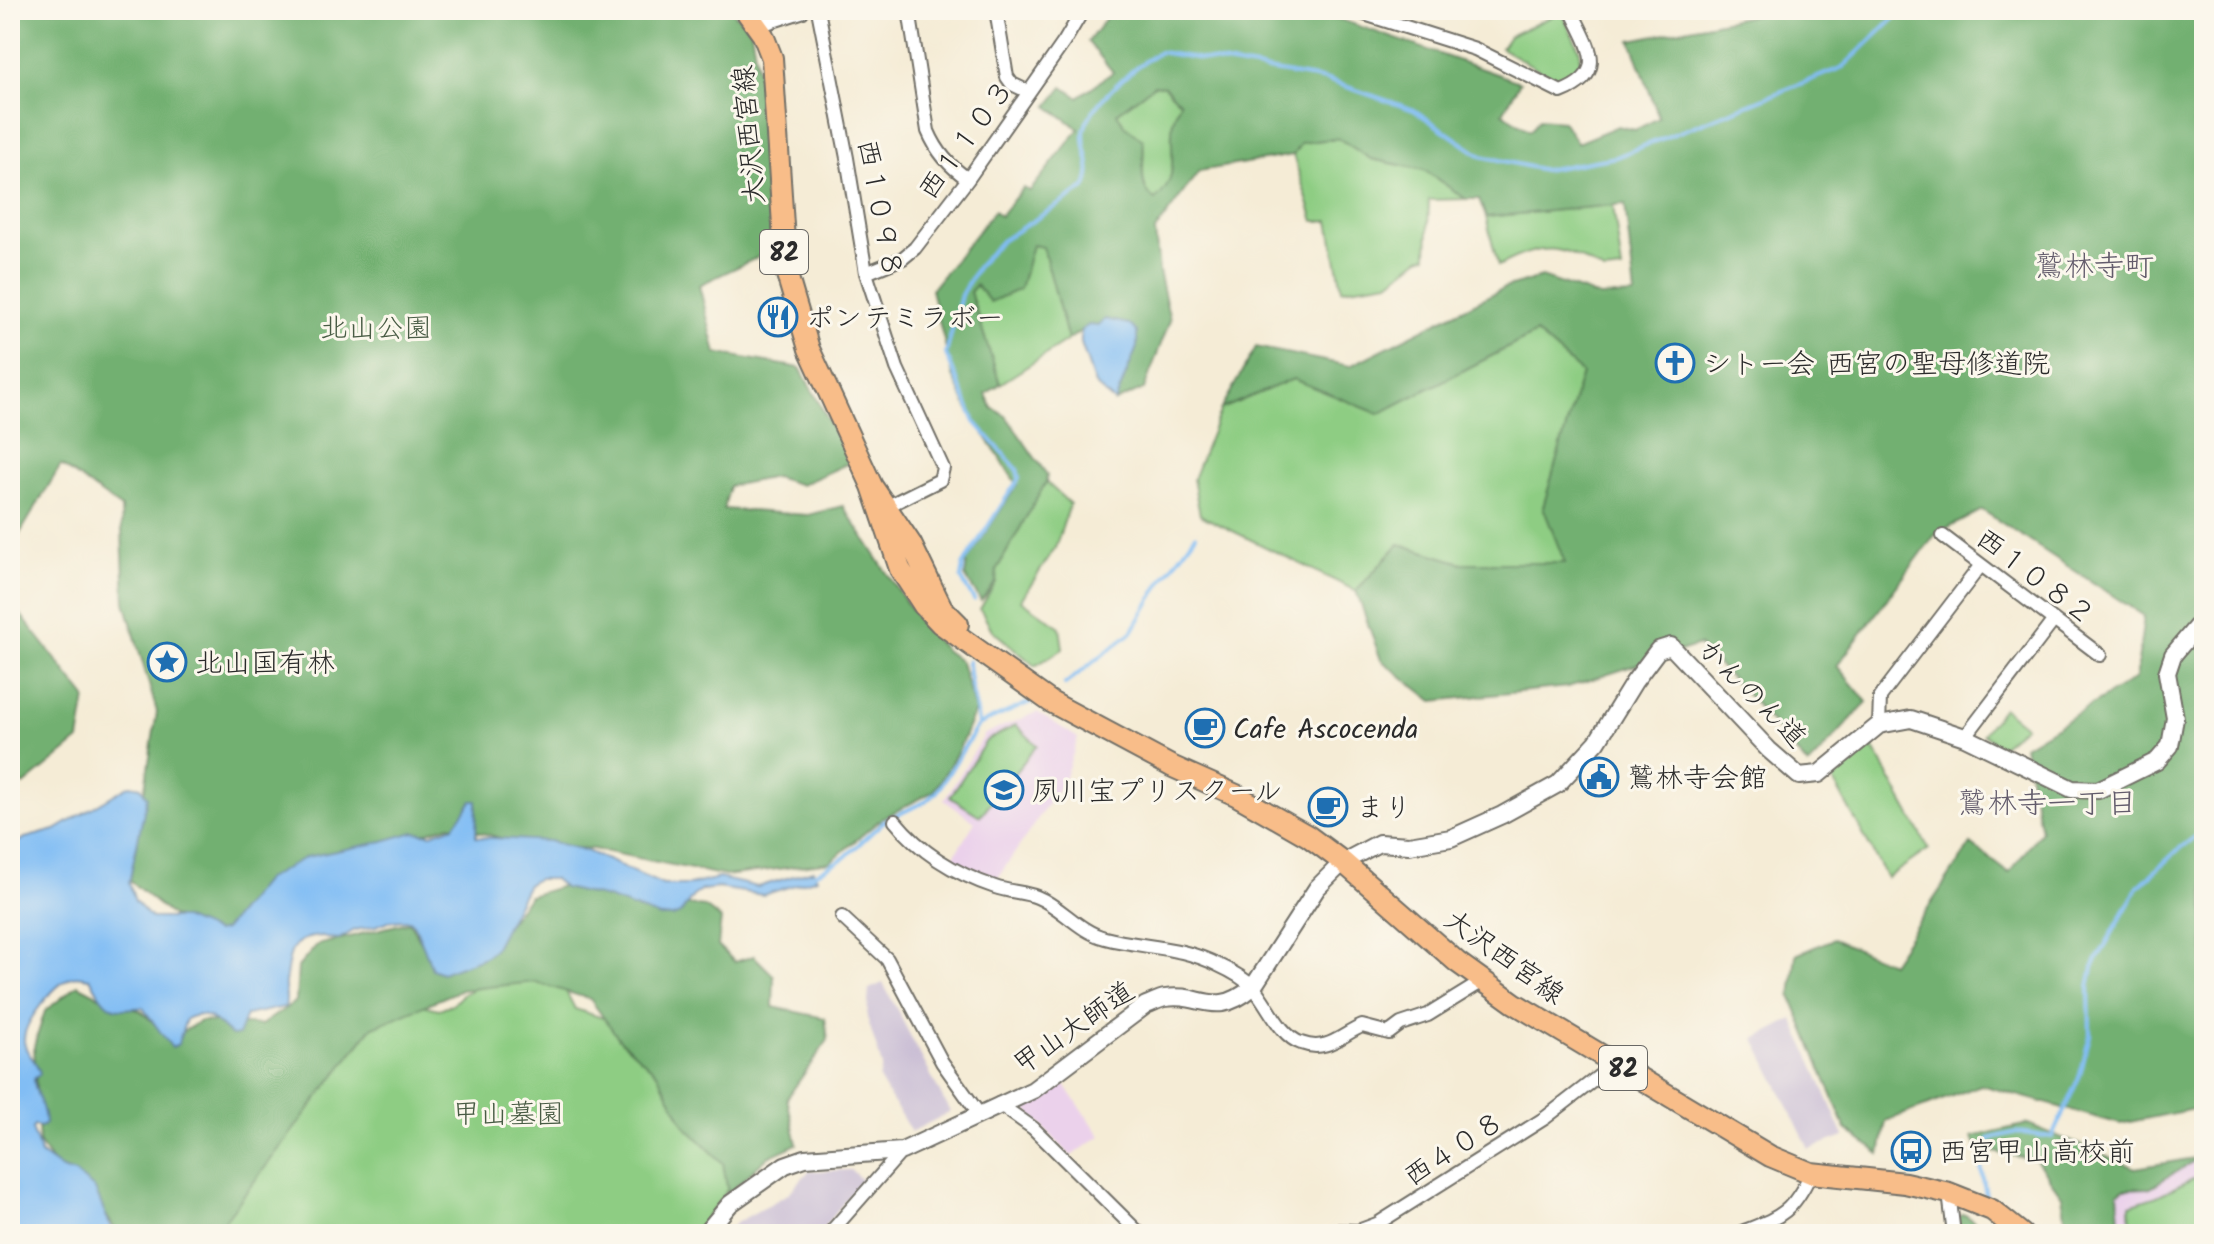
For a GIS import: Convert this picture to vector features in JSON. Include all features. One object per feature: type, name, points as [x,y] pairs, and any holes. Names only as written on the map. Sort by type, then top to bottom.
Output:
[{"type":"main road","name":"大沢西宮線","points":[[751,17],[767,43],[774,74],[786,271],[809,349],[883,508],[900,569],[924,606],[940,623],[1051,702],[1171,766],[1236,795],[1308,836],[1343,862],[1457,962],[1514,1003],[1770,1156],[1811,1173],[1905,1183],[1949,1193],[1992,1210],[2022,1234]]},
{"type":"street","points":[[751,17],[801,10]]},
{"type":"street","name":"西１０９８","points":[[818,10],[866,273],[897,368],[943,468],[940,480],[883,508]]},
{"type":"street","points":[[909,10],[928,131],[952,168],[968,179]]},
{"type":"street","points":[[996,10],[1007,77],[1012,84],[1029,92]]},
{"type":"street","name":"西１１０３","points":[[866,273],[910,254],[968,179],[1083,10]]},
{"type":"street","points":[[1352,10],[1475,49],[1561,92],[1580,85],[1590,71],[1590,47],[1571,10]]},
{"type":"street","name":"西１０８２","points":[[1943,536],[2100,655]]},
{"type":"street","points":[[1981,565],[1880,697],[1879,725],[1911,719],[1965,737],[2072,789],[2098,790],[2157,761],[2170,746],[2175,718],[2167,673],[2173,655],[2204,618]]},
{"type":"street","points":[[1965,737],[2054,620]]},
{"type":"street","name":"かんのん道","points":[[1343,862],[1379,843],[1409,845],[1451,838],[1502,815],[1558,784],[1597,742],[1658,650],[1671,646],[1769,750],[1799,776],[1819,774],[1879,725]]},
{"type":"street","points":[[895,821],[913,842],[935,859],[995,887],[1038,897],[1083,929],[1104,938],[1183,951],[1217,964],[1253,987],[1271,1017],[1299,1043],[1334,1044],[1362,1026],[1389,1033],[1401,1024],[1428,1015],[1483,981]]},
{"type":"street","points":[[1253,987],[1317,888],[1343,862]]},
{"type":"street","points":[[842,917],[887,959],[942,1062],[979,1114]]},
{"type":"street","name":"甲山大師道","points":[[705,1234],[730,1204],[785,1165],[805,1158],[902,1151],[1033,1090],[1146,1005],[1165,998],[1223,1003],[1241,997],[1253,987]]},
{"type":"street","name":"西４０８","points":[[1301,1234],[1311,1230],[1376,1229],[1545,1118],[1616,1063]]},
{"type":"street","points":[[999,1104],[1033,1128],[1140,1234]]},
{"type":"street","points":[[829,1234],[902,1151]]},
{"type":"street","points":[[1737,1234],[1782,1216],[1799,1199],[1811,1173]]},
{"type":"street","points":[[1949,1193],[1954,1234]]},
{"type":"shaded area","name":"夙川宝プリスクール","points":[[1037,712],[1078,738],[1064,780],[995,882],[952,859],[975,822],[944,800],[985,734]]},
{"type":"shaded area","points":[[883,983],[950,1112],[911,1132],[879,1079],[882,1066],[867,1017],[869,989]]},
{"type":"shaded area","points":[[1793,1019],[1844,1136],[1809,1149],[1755,1039]]},
{"type":"shaded area","points":[[1064,1084],[1101,1136],[1071,1156],[1024,1107]]},
{"type":"shaded area","points":[[2204,1155],[2204,1234],[2121,1234],[2118,1193],[2124,1189],[2149,1187]]},
{"type":"shaded area","points":[[851,1170],[862,1180],[818,1234],[724,1234],[736,1223],[788,1194],[809,1171]]},
{"type":"green space","name":"北山公園","points":[[10,10],[731,10],[751,30],[776,179],[769,252],[699,285],[716,353],[800,368],[851,462],[801,485],[775,477],[729,486],[724,509],[808,515],[843,506],[919,622],[961,662],[975,711],[958,751],[934,791],[881,819],[830,862],[726,876],[593,849],[529,845],[450,825],[330,863],[219,938],[172,916],[130,881],[157,712],[125,602],[121,508],[61,465],[10,550]]},
{"type":"green space","points":[[1112,10],[1313,10],[1520,82],[1503,113],[1530,131],[1539,119],[1563,121],[1577,143],[1618,126],[1635,130],[1659,118],[1631,40],[1768,10],[2204,10],[2204,1107],[2120,1124],[1981,1085],[1886,1121],[1880,1154],[1846,1129],[1791,996],[1796,955],[1833,939],[1891,963],[1971,844],[2009,873],[2041,831],[2024,746],[2136,678],[2144,616],[1982,510],[1935,535],[1837,666],[1867,702],[1808,766],[1754,702],[1699,645],[1568,687],[1433,701],[1381,660],[1356,591],[1399,544],[1462,563],[1565,563],[1543,507],[1582,373],[1536,333],[1379,414],[1293,379],[1221,409],[1256,347],[1350,366],[1504,288],[1542,277],[1600,297],[1635,295],[1625,204],[1486,217],[1479,199],[1466,199],[1424,170],[1371,159],[1338,138],[1301,143],[1293,155],[1199,171],[1155,231],[1159,271],[1170,320],[1144,389],[1115,402],[1137,347],[1098,326],[1089,325],[1068,340],[1043,247],[1032,245],[1020,289],[990,302],[976,285],[970,292],[1000,384],[986,394],[992,408],[1006,416],[1047,475],[1046,482],[997,569],[996,582],[981,601],[965,576],[967,561],[1017,485],[968,409],[953,376],[931,290],[994,211],[1000,216],[1023,188],[1030,191],[1079,129],[1048,106],[1063,87],[1078,97],[1113,72],[1088,42]],"holes":[[[1154,85],[1164,86],[1180,102],[1173,121],[1171,173],[1155,200],[1143,180],[1143,140],[1124,125],[1117,113]]]},
{"type":"green space","points":[[1562,12],[1580,51],[1580,65],[1569,77],[1554,78],[1501,48],[1509,36]]},
{"type":"green space","points":[[1154,85],[1164,86],[1180,102],[1173,121],[1171,173],[1163,192],[1155,201],[1149,195],[1144,180],[1143,140],[1124,125],[1117,113]]},
{"type":"green space","points":[[1338,138],[1371,159],[1424,170],[1466,199],[1429,200],[1427,256],[1389,282],[1342,289],[1329,221],[1314,221],[1293,155],[1301,143]]},
{"type":"green space","points":[[1613,205],[1622,270],[1604,272],[1564,251],[1552,250],[1528,253],[1498,266],[1486,217]]},
{"type":"green space","points":[[1032,245],[1043,246],[1068,340],[1000,384],[970,292]]},
{"type":"green space","points":[[1536,333],[1582,373],[1544,507],[1566,563],[1462,563],[1399,544],[1356,591],[1200,515],[1193,479],[1221,409],[1293,379],[1379,414]]},
{"type":"green space","points":[[1046,482],[1070,504],[1055,548],[1021,600],[1060,627],[1063,649],[1035,666],[992,630],[980,609],[996,582],[997,569]]},
{"type":"green space","points":[[10,601],[86,698],[79,740],[24,785],[10,776],[10,703],[15,698],[10,694]]},
{"type":"green space","points":[[2003,708],[2025,726],[2000,747],[1983,734]]},
{"type":"green space","points":[[1016,725],[1037,745],[980,816],[950,797],[986,741]]},
{"type":"green space","points":[[1873,747],[1929,849],[1887,878],[1831,776]]},
{"type":"green space","points":[[579,881],[624,898],[705,907],[721,919],[718,946],[735,962],[754,956],[774,976],[773,1007],[825,1018],[828,1040],[787,1098],[797,1144],[768,1157],[728,1194],[723,1163],[685,1126],[657,1073],[620,1040],[590,999],[535,982],[461,990],[371,1028],[225,1220],[219,1234],[130,1234],[115,1229],[93,1195],[63,1177],[39,1144],[34,1046],[45,1011],[78,985],[105,999],[141,1011],[171,1039],[200,1021],[261,1025],[296,1001],[298,967],[317,945],[409,922],[435,964],[482,957],[529,896]]},
{"type":"green space","name":"甲山墓園","points":[[493,980],[560,980],[575,1009],[606,1019],[646,1048],[735,1179],[695,1234],[212,1234],[394,999],[439,1009]]},
{"type":"green space","points":[[2028,1124],[2135,1168],[2201,1157],[2149,1188],[2124,1189],[2118,1193],[2121,1234],[2068,1234],[2062,1196],[2036,1160],[1978,1149],[1972,1137]]},
{"type":"green space","points":[[2204,1173],[2204,1234],[2131,1234],[2130,1205],[2157,1196]]},
{"type":"green space","points":[[1964,1214],[1977,1224],[1981,1234],[1959,1234],[1956,1219]]},
{"type":"water","points":[[1105,319],[1129,324],[1137,332],[1137,347],[1115,402],[1095,385],[1081,343],[1081,330],[1089,325],[1098,326]]},
{"type":"water","points":[[130,785],[141,787],[147,797],[129,883],[135,901],[151,918],[183,918],[216,932],[224,930],[265,880],[306,857],[414,832],[432,834],[454,826],[472,801],[477,801],[476,837],[549,841],[587,851],[663,885],[690,885],[719,878],[758,887],[813,870],[817,878],[763,895],[718,888],[702,890],[693,896],[680,914],[673,917],[660,917],[607,898],[564,888],[554,879],[537,879],[528,884],[494,949],[485,957],[442,973],[432,969],[410,920],[389,921],[355,930],[339,939],[312,937],[297,944],[290,955],[285,1007],[246,1015],[238,1035],[232,1036],[211,1018],[193,1016],[186,1019],[178,1044],[172,1048],[143,1008],[111,1006],[102,999],[90,978],[72,977],[41,1004],[25,1033],[25,1046],[40,1074],[34,1079],[34,1085],[45,1117],[45,1124],[32,1129],[41,1154],[62,1169],[75,1173],[95,1189],[112,1230],[119,1234],[10,1234],[10,846],[25,838],[55,830]]},
{"type":"waterway","points":[[974,600],[961,578],[963,565],[1019,478],[1017,469],[975,422],[946,354],[961,295],[978,266],[1001,241],[1085,188],[1089,173],[1084,141],[1087,122],[1114,87],[1150,58],[1160,52],[1327,80],[1414,110],[1481,156],[1544,170],[1616,157],[1843,67],[1902,10]]},
{"type":"waterway","points":[[1065,684],[1132,632],[1160,584],[1196,535]]},
{"type":"waterway","points":[[968,661],[978,725]]},
{"type":"waterway","points":[[812,875],[844,858],[883,822],[926,801],[937,792],[978,725],[1033,701]]},
{"type":"waterway","points":[[1987,1202],[1981,1166],[1989,1139],[2017,1132],[2052,1137],[2080,1075],[2090,1035],[2089,987],[2093,967],[2138,887],[2204,830]]},
{"type":"waterway","points":[[1992,1222],[1996,1234]]},
{"type":"place","name":"ポンテミラボー","points":[[778,317]]},
{"type":"place","name":"シトー会 西宮の聖母修道院","points":[[1675,363]]},
{"type":"place","name":"北山国有林","points":[[167,662]]},
{"type":"place","name":"Cafe Ascocenda","points":[[1205,728]]},
{"type":"place","name":"鷲林寺会館","points":[[1599,777]]},
{"type":"place","name":"夙川宝プリスクール","points":[[1004,790]]},
{"type":"place","name":"まり","points":[[1328,807]]},
{"type":"place","name":"西宮甲山高校前","points":[[1911,1151]]},
{"type":"district","name":"鷲林寺町","points":[[2094,266]]},
{"type":"district","name":"鷲林寺一丁目","points":[[2047,803]]}]
